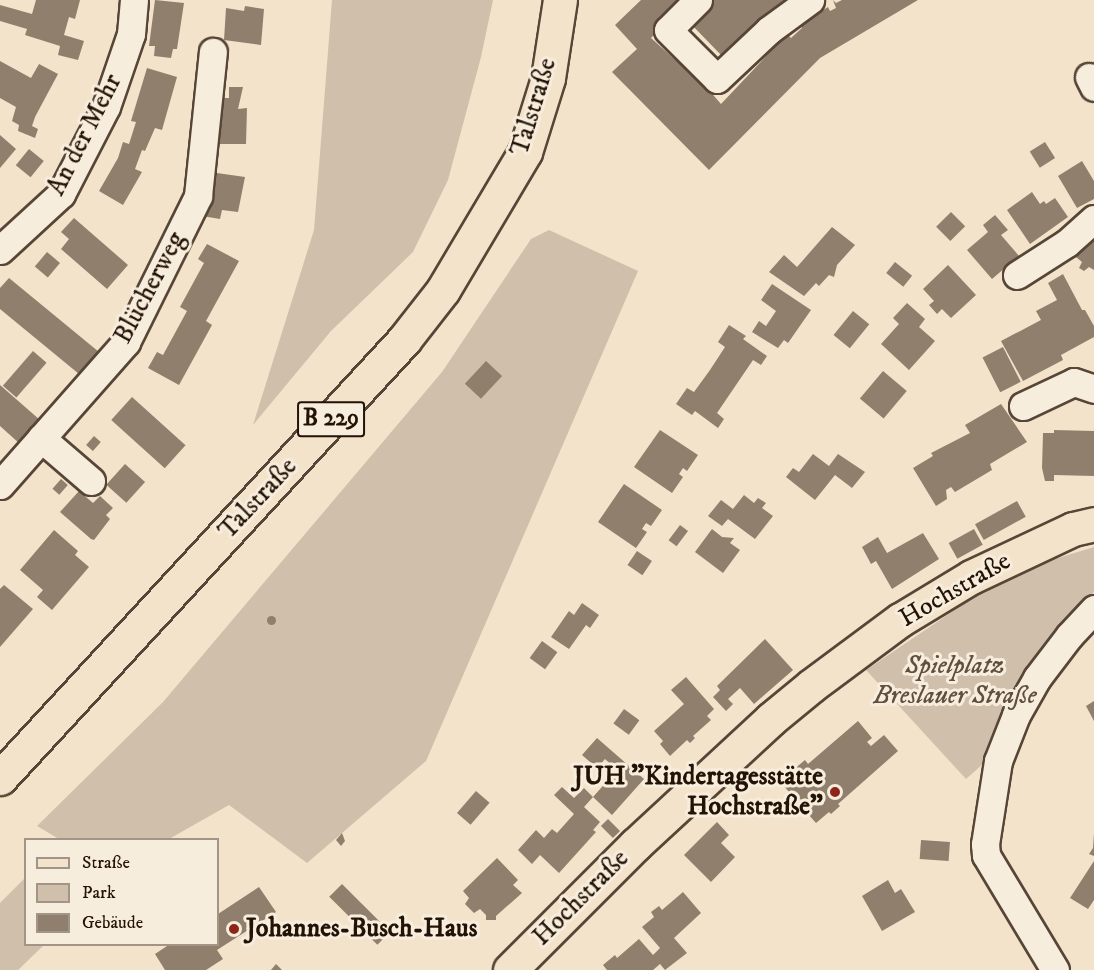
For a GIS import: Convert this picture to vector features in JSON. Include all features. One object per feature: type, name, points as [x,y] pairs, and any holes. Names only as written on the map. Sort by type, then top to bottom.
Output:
[{"type":"main road","name":"Talstraße","points":[[0,778],[404,340],[443,290],[525,152],[548,78],[560,0]]},
{"type":"main road","name":"Hochstraße","points":[[510,970],[635,845],[771,719],[811,686],[900,620],[971,577],[1073,529],[1094,524]]},
{"type":"street","name":"An der Mehr","points":[[0,250],[61,194],[106,106],[131,34],[135,0]]},
{"type":"street","points":[[698,0],[668,30],[717,79],[769,30],[810,0]]},
{"type":"street","name":"Blücherweg","points":[[0,485],[126,342],[198,196],[213,52]]},
{"type":"street","points":[[1017,275],[1067,243],[1094,219]]},
{"type":"street","points":[[1023,406],[1074,382],[1094,389]]},
{"type":"street","points":[[41,438],[91,481]]},
{"type":"street","points":[[1055,970],[986,855],[985,844],[998,760],[1016,716],[1037,678],[1069,636],[1094,609]]},
{"type":"green space","points":[[332,0],[493,0],[481,57],[448,180],[413,252],[331,331],[253,425],[314,230]]},
{"type":"green space","points":[[549,230],[638,271],[426,761],[307,863],[229,805],[171,838],[57,838],[37,826],[163,702],[442,372],[531,239]]},
{"type":"green space","name":"Spielplatz Breslauer Straße","points":[[1094,547],[1094,592],[1059,625],[1037,654],[1015,690],[984,763],[966,779],[866,670],[1004,579],[1045,562]]},
{"type":"green space","points":[[24,879],[24,946],[43,946],[18,970],[0,970],[0,903]]},
{"type":"building","points":[[36,0],[80,0],[75,19],[69,17],[64,35],[84,41],[78,60],[58,55],[60,46],[25,35],[27,29],[0,21],[0,5],[32,14]]},
{"type":"building","points":[[155,0],[184,3],[177,49],[173,49],[171,58],[154,56],[155,46],[149,46]]},
{"type":"building","points":[[641,0],[688,0],[651,38],[693,76],[695,74],[721,104],[787,34],[791,38],[802,28],[800,24],[828,7],[830,11],[836,8],[833,0],[836,3],[842,0],[918,0],[820,58],[709,170],[612,72],[637,49],[615,25]]},
{"type":"building","points":[[712,0],[787,0],[769,11],[722,56],[689,22]]},
{"type":"building","points":[[245,6],[264,9],[261,45],[224,40],[226,8],[244,11]]},
{"type":"building","points":[[0,61],[31,78],[39,64],[58,74],[35,117],[32,126],[38,129],[35,138],[18,131],[19,125],[12,121],[16,107],[0,98]]},
{"type":"building","points":[[147,68],[177,77],[162,130],[155,128],[145,151],[142,150],[135,169],[142,172],[123,205],[99,191],[118,158],[123,142],[129,144],[136,122],[131,121]]},
{"type":"building","points":[[229,87],[243,87],[238,109],[247,108],[246,144],[219,144],[220,98],[229,98]]},
{"type":"building","points":[[0,135],[16,149],[0,168]]},
{"type":"building","points":[[1045,142],[1055,158],[1040,168],[1030,152]]},
{"type":"building","points":[[29,149],[44,161],[31,177],[16,165]]},
{"type":"building","points":[[1082,161],[1094,181],[1094,199],[1077,208],[1058,176]]},
{"type":"building","points":[[210,172],[245,177],[238,212],[222,210],[220,219],[202,216]]},
{"type":"building","points":[[1032,192],[1040,204],[1044,201],[1046,204],[1055,198],[1068,217],[1030,244],[1007,210]]},
{"type":"building","points":[[951,212],[965,226],[950,241],[936,227]]},
{"type":"building","points":[[995,215],[1008,230],[1001,235],[1019,256],[992,279],[967,250],[988,232],[983,225]]},
{"type":"building","points":[[74,218],[128,265],[107,289],[61,249],[69,239],[61,232]]},
{"type":"building","points":[[832,227],[855,245],[837,265],[834,277],[829,275],[819,286],[816,283],[804,296],[769,272],[784,255],[797,267]]},
{"type":"building","points":[[1094,232],[1094,270],[1089,267],[1084,271],[1079,268],[1082,262],[1076,257]]},
{"type":"building","points":[[207,244],[239,261],[206,321],[212,325],[179,385],[148,368],[157,352],[163,355],[187,311],[180,307],[204,263],[198,259]]},
{"type":"building","points":[[47,252],[60,263],[48,277],[35,267]]},
{"type":"building","points":[[895,262],[912,276],[903,287],[886,273]]},
{"type":"building","points":[[948,265],[976,295],[951,318],[942,309],[937,314],[929,305],[934,301],[923,289]]},
{"type":"building","points":[[1063,274],[1082,310],[1085,310],[1094,326],[1094,337],[1061,355],[1063,360],[1023,381],[1001,341],[1041,320],[1036,311],[1057,300],[1048,283]]},
{"type":"building","points":[[9,278],[99,352],[79,374],[0,309],[0,288]]},
{"type":"building","points":[[772,284],[811,310],[788,343],[784,340],[778,348],[752,332],[759,321],[766,326],[776,311],[761,300]]},
{"type":"building","points":[[907,303],[925,319],[919,327],[935,341],[909,370],[881,344],[899,324],[893,318]]},
{"type":"building","points":[[853,311],[869,324],[850,348],[833,335]]},
{"type":"building","points":[[729,325],[746,336],[743,339],[767,356],[761,365],[753,360],[717,413],[724,419],[718,428],[695,411],[692,415],[676,404],[687,388],[694,392],[710,370],[725,347],[718,342]]},
{"type":"building","points":[[1003,347],[1021,382],[1000,392],[983,357]]},
{"type":"building","points":[[33,351],[47,363],[16,398],[3,386]]},
{"type":"building","points":[[486,361],[502,376],[481,399],[465,384]]},
{"type":"building","points":[[883,371],[907,391],[884,419],[860,399]]},
{"type":"building","points":[[0,385],[40,420],[20,444],[0,426]]},
{"type":"building","points":[[132,397],[186,445],[165,468],[111,420]]},
{"type":"building","points":[[1001,404],[1027,442],[990,464],[992,470],[955,492],[951,487],[946,490],[947,499],[936,506],[913,468],[933,456],[931,453],[970,433],[965,425]]},
{"type":"building","points":[[660,430],[698,455],[687,471],[683,468],[679,474],[683,477],[672,493],[634,467]]},
{"type":"building","points":[[1054,430],[1094,431],[1094,476],[1054,475],[1054,481],[1045,481],[1042,468],[1043,433],[1054,433]]},
{"type":"building","points":[[94,436],[101,442],[93,451],[86,445]]},
{"type":"building","points":[[813,454],[829,466],[838,454],[865,472],[852,488],[835,475],[815,500],[786,477],[793,468],[799,472]]},
{"type":"building","points":[[125,464],[145,482],[126,503],[106,485]]},
{"type":"building","points":[[61,479],[68,485],[59,495],[52,489]]},
{"type":"building","points":[[624,484],[662,510],[651,526],[646,523],[642,529],[647,532],[636,548],[598,522]]},
{"type":"building","points":[[79,491],[93,503],[100,496],[113,508],[106,515],[110,519],[94,540],[60,512]]},
{"type":"building","points":[[744,495],[754,503],[758,498],[766,503],[762,508],[773,516],[755,539],[728,519],[722,526],[708,516],[721,500],[733,509]]},
{"type":"building","points":[[1017,501],[1026,517],[984,540],[975,524]]},
{"type":"building","points":[[680,525],[688,531],[677,546],[669,540]]},
{"type":"building","points":[[712,529],[722,537],[734,538],[730,543],[740,550],[723,573],[695,552]]},
{"type":"building","points":[[974,529],[983,545],[957,559],[949,543]]},
{"type":"building","points":[[54,530],[78,551],[75,555],[89,567],[52,610],[37,597],[43,590],[20,570]]},
{"type":"building","points":[[923,533],[939,559],[892,589],[876,561],[871,564],[862,547],[878,537],[887,553]]},
{"type":"building","points":[[637,551],[652,561],[642,575],[627,565]]},
{"type":"building","points":[[4,585],[33,609],[0,647],[0,589]]},
{"type":"building","points":[[582,603],[599,615],[590,628],[586,625],[569,649],[551,637],[569,611],[574,615]]},
{"type":"building","points":[[271,615],[276,620],[271,625],[266,620]]},
{"type":"building","points":[[765,639],[793,670],[754,704],[740,688],[728,699],[733,704],[726,711],[713,697],[720,690],[717,686]]},
{"type":"building","points":[[542,641],[557,652],[545,669],[530,658]]},
{"type":"building","points":[[686,677],[714,709],[707,716],[711,720],[693,736],[695,738],[690,743],[687,740],[670,756],[660,744],[663,741],[654,731],[684,704],[671,690]]},
{"type":"building","points":[[1094,701],[1094,721],[1086,706]]},
{"type":"building","points":[[624,709],[639,720],[629,735],[613,724]]},
{"type":"building","points":[[858,721],[872,738],[867,742],[871,746],[884,735],[898,751],[838,804],[840,806],[831,814],[829,812],[816,823],[801,806],[805,803],[801,799],[797,802],[780,781],[805,760],[808,764]]},
{"type":"building","points":[[597,738],[644,779],[612,815],[593,797],[617,770],[605,759],[597,768],[582,755]]},
{"type":"building","points":[[562,787],[574,798],[584,788],[593,797],[584,807],[600,822],[593,830],[596,832],[559,873],[540,855],[532,864],[518,850],[536,830],[544,838],[552,829],[557,833],[574,814],[554,795]]},
{"type":"building","points":[[476,791],[490,803],[471,825],[457,813]]},
{"type":"building","points":[[608,819],[620,831],[613,838],[601,826]]},
{"type":"building","points":[[717,822],[729,835],[721,843],[735,857],[711,882],[684,855]]},
{"type":"building","points":[[342,833],[345,841],[341,846],[336,840]]},
{"type":"building","points":[[1094,833],[1094,856],[1089,854],[1093,848]]},
{"type":"building","points":[[921,840],[950,842],[949,861],[920,859]]},
{"type":"building","points":[[497,858],[518,880],[513,885],[522,893],[496,916],[496,920],[486,920],[486,915],[480,909],[474,913],[465,904],[469,898],[463,891]]},
{"type":"building","points":[[1094,861],[1094,900],[1088,909],[1070,898]]},
{"type":"building","points":[[888,880],[895,893],[901,889],[915,912],[882,931],[862,896]]},
{"type":"building","points":[[342,884],[390,932],[377,945],[329,897]]},
{"type":"building","name":"Johannes-Busch-Haus","points":[[259,887],[276,912],[217,950],[223,959],[206,970],[165,970],[155,954],[167,946],[219,946],[219,913]]},
{"type":"building","points":[[683,892],[701,913],[674,938],[687,953],[665,970],[660,964],[653,970],[607,970],[603,965],[615,955],[617,958],[639,939],[653,955],[660,948],[642,927],[654,917],[651,912],[659,906],[662,910]]},
{"type":"building","name":"Johannes-Busch-Haus","points":[[276,964],[282,970],[271,970]]},
{"type":"place","name":"JUH \"Kindertagesstätte Hochstraße\"","points":[[835,792]]},
{"type":"place","name":"Johannes-Busch-Haus","points":[[234,929]]}]
